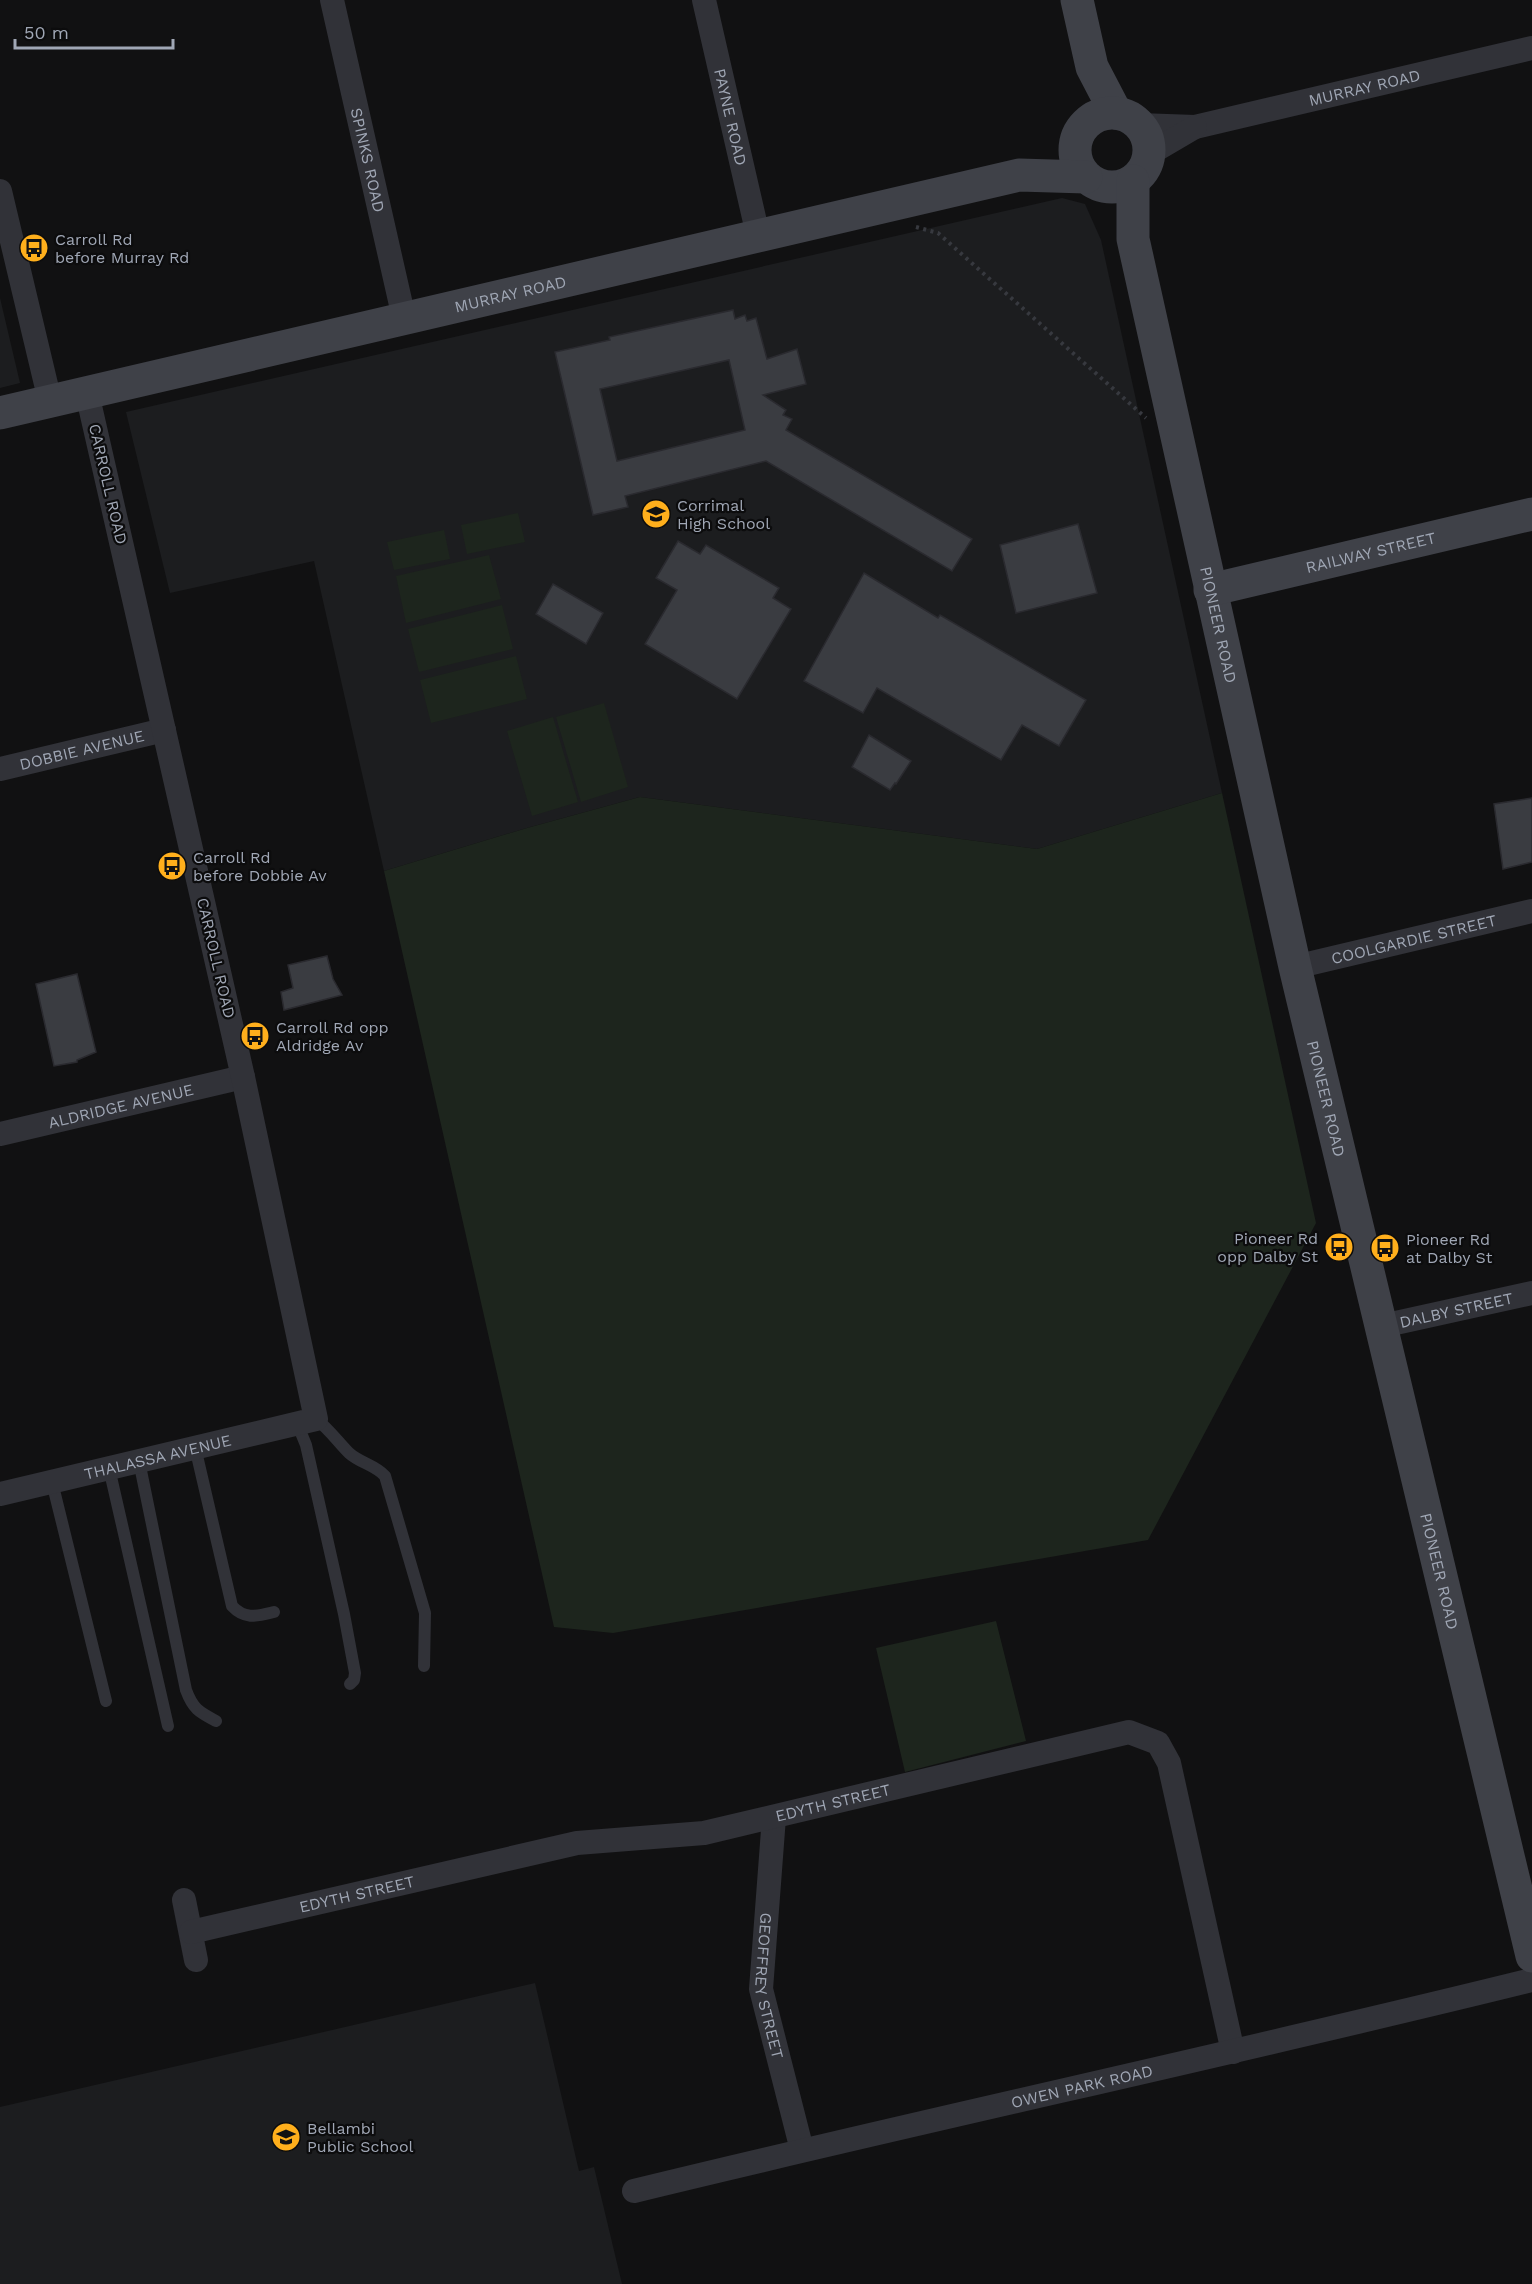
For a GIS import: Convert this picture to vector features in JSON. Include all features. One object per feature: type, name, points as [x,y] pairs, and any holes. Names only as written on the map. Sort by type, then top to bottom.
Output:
[{"type":"main road","name":"PIONEER ROAD","points":[[1077,0],[1092,67],[1117,140],[1133,239],[1295,967],[1532,1956]]},
{"type":"main road","name":"MURRAY ROAD","points":[[0,413],[1019,176],[1117,140],[1118,187],[1094,181],[1019,176]]},
{"type":"main road","name":"PIONEER ROAD","points":[[1117,140],[1077,164],[1094,181],[1133,239]]},
{"type":"main road","name":"RAILWAY STREET","points":[[1210,590],[1532,514]]},
{"type":"street","name":"SPINKS ROAD","points":[[332,0],[404,318]]},
{"type":"street","name":"PAYNE ROAD","points":[[704,0],[758,235]]},
{"type":"street","name":"MURRAY ROAD","points":[[1117,140],[1195,127],[1532,48]]},
{"type":"street","points":[[0,191],[50,402]]},
{"type":"street","name":"CARROLL ROAD","points":[[87,393],[243,1077],[307,1421]]},
{"type":"street","name":"DOBBIE AVENUE","points":[[0,769],[164,730]]},
{"type":"street","name":"COOLGARDIE STREET","points":[[1295,967],[1532,911]]},
{"type":"street","name":"ALDRIDGE AVENUE","points":[[0,1134],[243,1077]]},
{"type":"street","name":"DALBY STREET","points":[[1382,1326],[1532,1293]]},
{"type":"street","name":"THALASSA AVENUE","points":[[0,1494],[307,1421]]},
{"type":"street","name":"EDYTH STREET","points":[[191,1932],[577,1843],[704,1833],[1129,1732],[1158,1743],[1168,1763],[1233,2052]]},
{"type":"street","name":"GEOFFREY STREET","points":[[774,1817],[761,1989],[802,2150]]},
{"type":"street","points":[[184,1900],[196,1960]]},
{"type":"street","name":"OWEN PARK ROAD","points":[[634,2191],[1532,1980]]},
{"type":"lane","points":[[350,1683],[354,1680],[355,1673],[306,1444],[307,1421],[329,1429],[351,1454],[378,1468],[385,1476],[425,1612],[424,1666]]},
{"type":"lane","points":[[195,1447],[232,1606],[246,1617],[274,1612]]},
{"type":"lane","points":[[138,1461],[186,1690],[192,1705],[199,1712],[216,1721]]},
{"type":"lane","points":[[109,1468],[168,1726]]},
{"type":"lane","points":[[52,1482],[106,1701]]},
{"type":"path","points":[[909,226],[938,233],[1149,421]]},
{"type":"shaded area","name":"Corrimal High School","points":[[1062,198],[1085,204],[1101,240],[1222,793],[1037,849],[640,797],[384,871],[314,561],[170,593],[126,412]]},
{"type":"shaded area","points":[[0,298],[20,383],[0,388]]},
{"type":"shaded area","points":[[518,513],[525,542],[467,554],[461,525]]},
{"type":"shaded area","points":[[444,530],[450,559],[394,570],[387,542]]},
{"type":"shaded area","points":[[489,555],[501,599],[406,623],[396,576]]},
{"type":"shaded area","points":[[502,605],[513,649],[419,672],[408,629]]},
{"type":"shaded area","points":[[516,656],[527,699],[431,723],[420,680]]},
{"type":"shaded area","points":[[604,703],[628,787],[581,802],[556,717]]},
{"type":"shaded area","points":[[553,717],[578,802],[532,816],[507,731]]},
{"type":"shaded area","points":[[1222,793],[1316,1223],[1148,1540],[613,1633],[554,1627],[384,871],[640,797],[1037,849]]},
{"type":"shaded area","points":[[996,1621],[1026,1741],[905,1772],[876,1648]]},
{"type":"shaded area","name":"Bellambi Public School","points":[[535,1983],[579,2171],[594,2167],[622,2284],[0,2284],[0,2107]]},
{"type":"building","points":[[733,310],[735,319],[745,315],[747,321],[756,318],[767,359],[797,349],[806,384],[763,395],[786,410],[783,415],[792,419],[786,430],[972,539],[952,571],[766,461],[625,496],[628,507],[593,515],[555,352],[610,340],[609,337]],"holes":[[[729,360],[745,430],[617,461],[600,389]]]},
{"type":"building","points":[[1078,524],[1097,593],[1016,613],[1000,545]]},
{"type":"building","points":[[678,541],[700,554],[706,545],[779,588],[773,598],[791,609],[737,699],[645,644],[677,590],[656,578]]},
{"type":"building","points":[[864,573],[938,618],[940,615],[1086,700],[1059,746],[1022,725],[1001,760],[877,688],[863,713],[804,681]]},
{"type":"building","points":[[553,584],[603,613],[586,644],[536,614]]},
{"type":"building","points":[[869,735],[911,761],[890,790],[852,767]]},
{"type":"building","points":[[1532,798],[1532,862],[1503,869],[1494,804]]},
{"type":"building","points":[[327,956],[333,979],[342,995],[284,1010],[281,992],[293,988],[288,965]]},
{"type":"building","points":[[77,974],[96,1052],[77,1062],[54,1066],[36,984]]},
{"type":"place","name":"Carroll Rd before Murray Rd","points":[[34,248]]},
{"type":"place","name":"Corrimal High School","points":[[656,514]]},
{"type":"place","name":"Carroll Rd before Dobbie Av","points":[[172,866]]},
{"type":"place","name":"Carroll Rd opp Aldridge Av","points":[[255,1036]]},
{"type":"place","name":"Pioneer Rd opp Dalby St","points":[[1339,1247]]},
{"type":"place","name":"Pioneer Rd at Dalby St","points":[[1385,1248]]},
{"type":"place","name":"Bellambi Public School","points":[[286,2137]]}]
